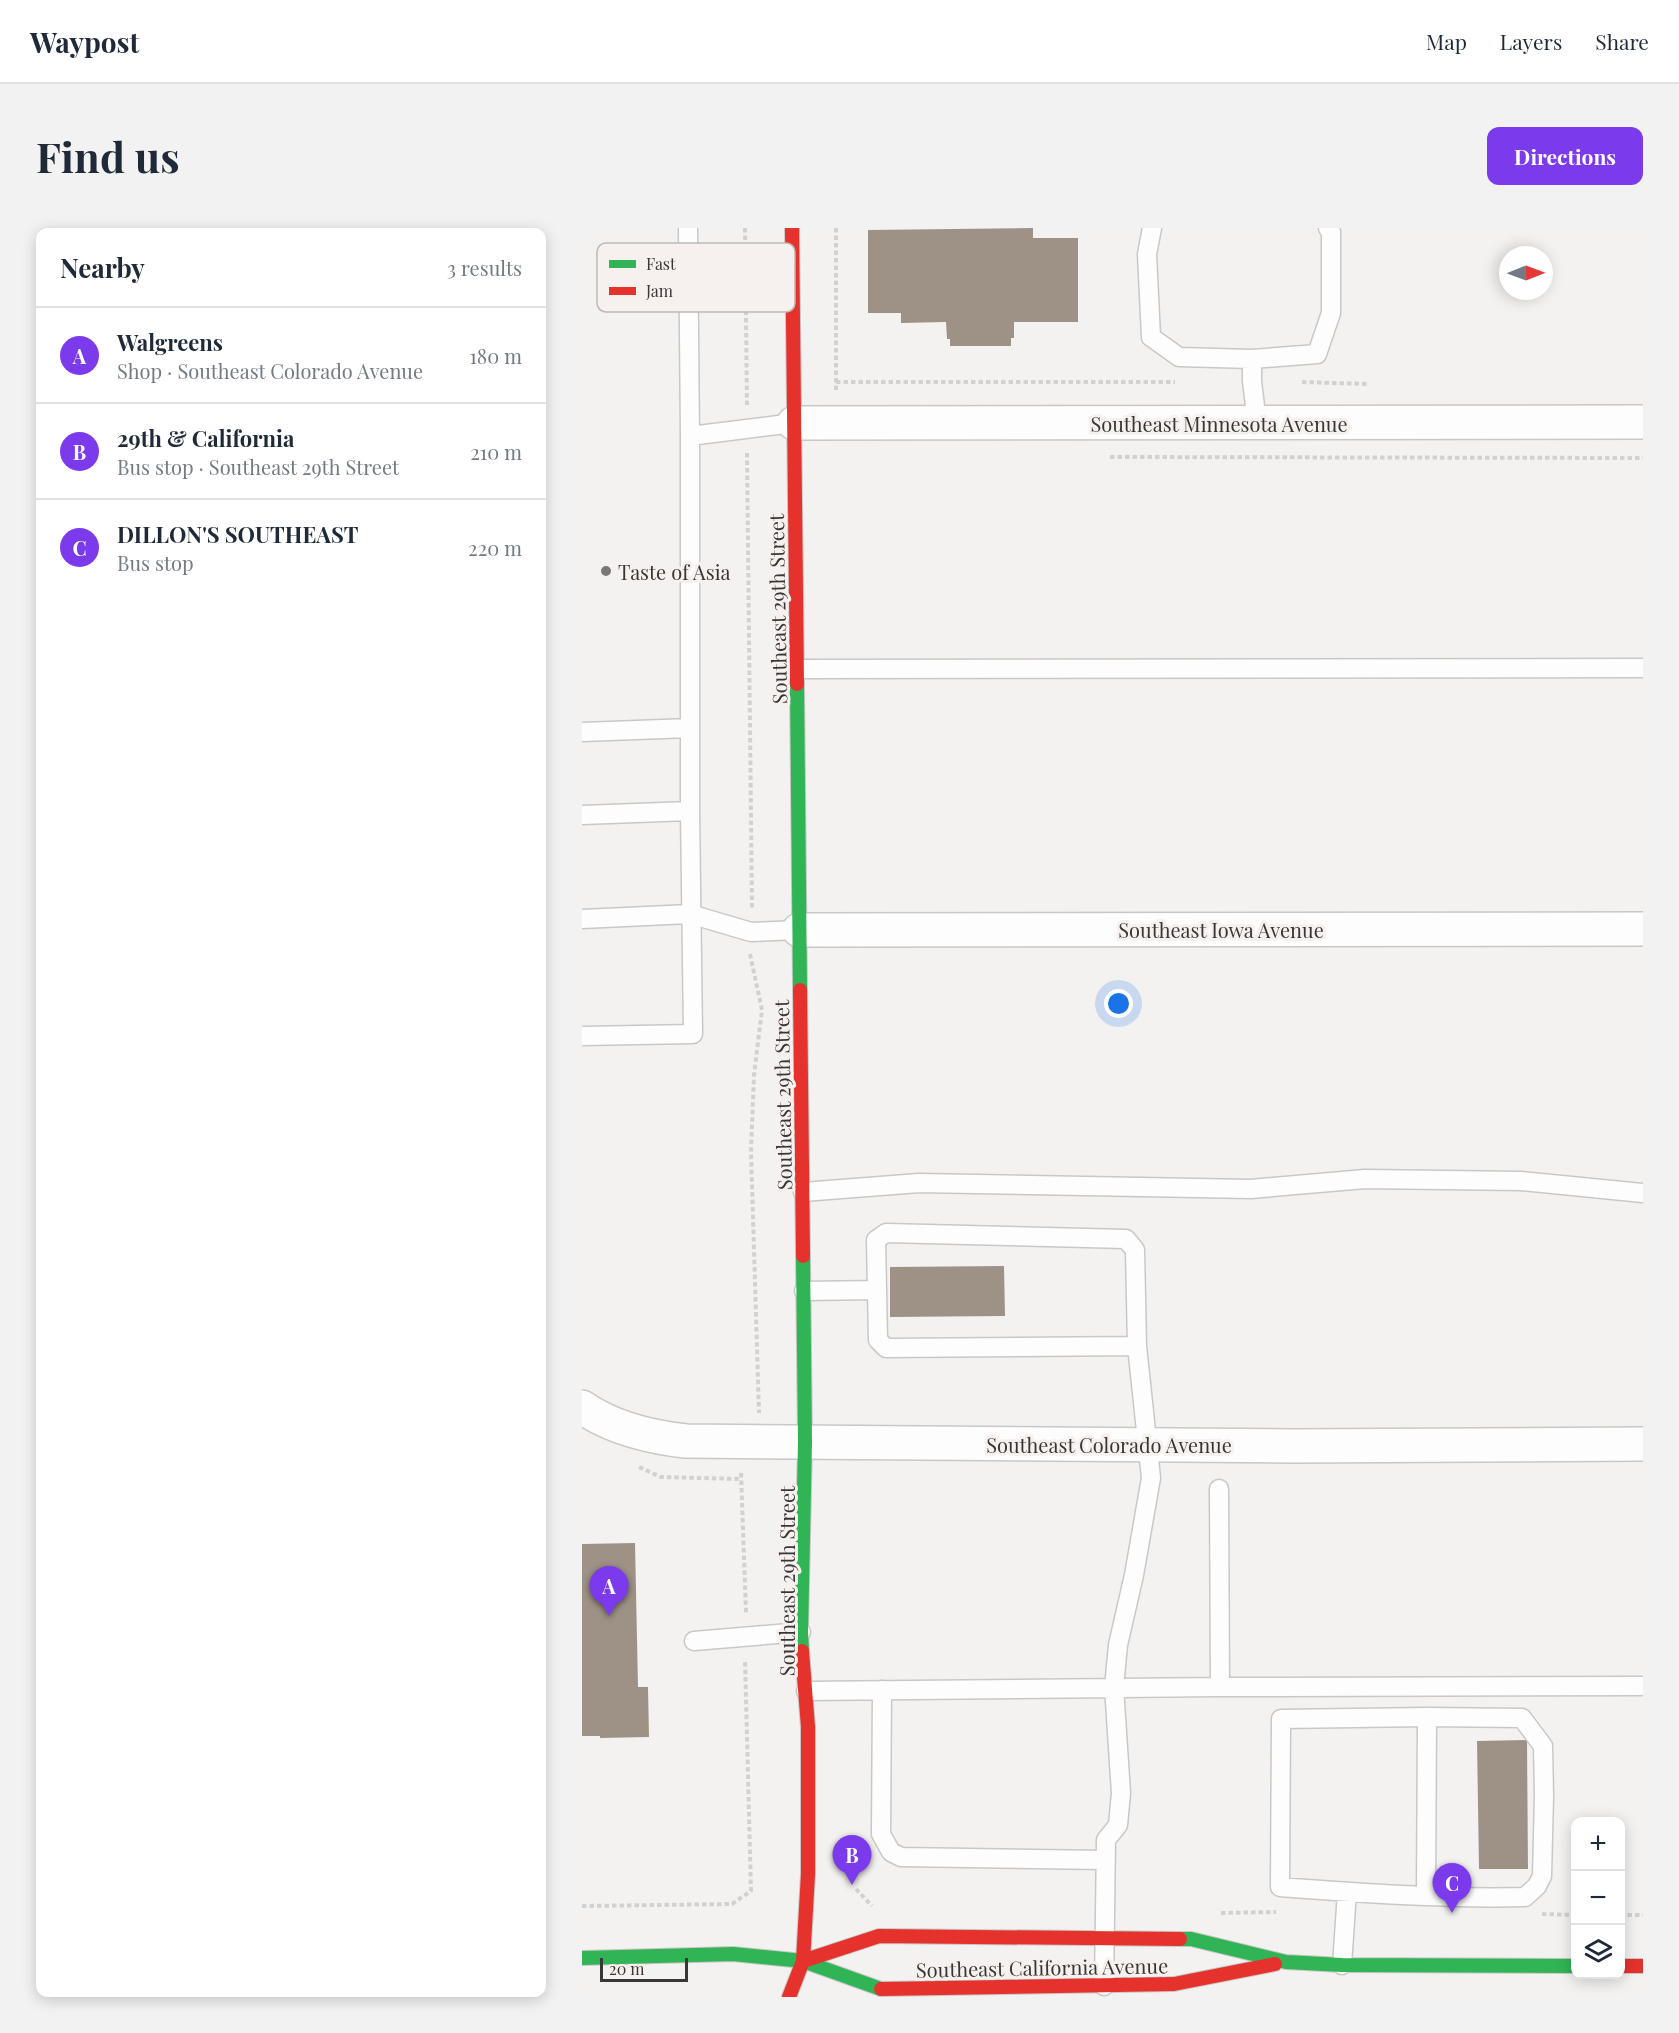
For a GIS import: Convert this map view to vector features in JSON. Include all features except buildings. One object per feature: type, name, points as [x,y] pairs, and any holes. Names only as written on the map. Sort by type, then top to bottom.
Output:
[{"type":"main road","name":"Southeast 29th Street","points":[[792,228],[792,243]]},
{"type":"main road","name":"Southeast 29th Street","points":[[789,1997],[803,1961],[808,1874],[808,1727],[801,1632],[806,1442],[793,312]]},
{"type":"main road","name":"Southeast California Avenue","points":[[803,1961],[879,1936],[1191,1939],[1286,1962],[1342,1965],[1571,1966]]},
{"type":"main road","name":"Southeast California Avenue","points":[[582,1958],[734,1954],[803,1961],[879,1989],[998,1992],[1174,1984],[1286,1962]]},
{"type":"main road","name":"Southeast 29th Street","points":[[803,1961],[809,1979]]},
{"type":"main road","points":[[1625,1966],[1643,1966]]},
{"type":"street","name":"Southeast Minnesota Avenue","points":[[794,423],[1643,422]]},
{"type":"street","name":"Southeast Iowa Avenue","points":[[800,930],[1643,929]]},
{"type":"street","name":"Southeast Colorado Avenue","points":[[582,1407],[617,1426],[660,1439],[686,1441],[1643,1444]]},
{"type":"lane","points":[[688,228],[688,243]]},
{"type":"lane","points":[[1152,228],[1148,254],[1151,337],[1179,357],[1252,359],[1317,354],[1331,313],[1331,232],[1328,228]]},
{"type":"lane","points":[[582,1036],[693,1034],[690,915],[689,312]]},
{"type":"lane","points":[[1252,359],[1257,423]]},
{"type":"lane","points":[[690,436],[794,423]]},
{"type":"lane","points":[[797,669],[1643,668]]},
{"type":"lane","points":[[582,732],[690,728]]},
{"type":"lane","points":[[582,815],[690,811]]},
{"type":"lane","points":[[582,919],[690,915],[751,932],[800,930]]},
{"type":"lane","points":[[803,1192],[919,1183],[1251,1189],[1365,1179],[1521,1181],[1643,1193]]},
{"type":"lane","points":[[1104,1986],[1104,1860],[1106,1840],[1118,1825],[1121,1793],[1114,1688],[1118,1646],[1134,1575],[1150,1478],[1137,1346],[1135,1250],[1126,1239],[886,1233],[876,1240],[878,1340],[886,1348],[1137,1346]]},
{"type":"lane","points":[[804,1291],[877,1290]]},
{"type":"lane","points":[[1219,1489],[1220,1687]]},
{"type":"lane","points":[[694,1641],[801,1632]]},
{"type":"lane","points":[[1281,1719],[1522,1718],[1543,1746],[1542,1876],[1537,1886],[1525,1898],[1467,1899],[1280,1887],[1281,1719],[1283,1686]]},
{"type":"lane","points":[[806,1691],[1283,1686],[1643,1686]]},
{"type":"lane","points":[[882,1690],[881,1834],[891,1852],[901,1857],[1104,1860]]},
{"type":"lane","points":[[1426,1896],[1427,1717]]},
{"type":"lane","points":[[1342,1965],[1347,1892]]},
{"type":"path","points":[[745,228],[745,243]]},
{"type":"path","points":[[582,1906],[732,1904],[751,1891],[740,1415],[759,1413],[751,1152],[754,1076],[762,1010],[750,955],[746,312]]},
{"type":"path","points":[[836,382],[1182,382]]},
{"type":"path","points":[[1299,382],[1368,384]]},
{"type":"path","points":[[856,1889],[879,1914]]},
{"type":"path","points":[[1625,1915],[1643,1916]]},
{"type":"traffic: fast","points":[[797,684],[800,990]]},
{"type":"traffic: fast","points":[[802,1651],[805,1442],[803,1256]]},
{"type":"traffic: fast","points":[[1180,1939],[1191,1939],[1286,1962],[1342,1965],[1571,1966]]},
{"type":"traffic: fast","points":[[582,1958],[733,1954],[803,1961],[881,1989]]},
{"type":"traffic: jam","points":[[792,228],[792,243]]},
{"type":"traffic: jam","points":[[793,312],[797,684]]},
{"type":"traffic: jam","points":[[800,990],[803,1256]]},
{"type":"traffic: jam","points":[[789,1997],[803,1961],[808,1874],[808,1727],[802,1651]]},
{"type":"traffic: jam","points":[[803,1961],[879,1936],[1180,1939]]},
{"type":"traffic: jam","points":[[881,1989],[1174,1984],[1275,1964]]},
{"type":"traffic: jam","points":[[1625,1966],[1643,1966]]},
{"type":"place","name":"Taste of Asia","points":[[606,571]]},
{"type":"place","name":"Walgreens","points":[[609,1616]]},
{"type":"place","name":"29th & California","points":[[852,1885]]},
{"type":"place","name":"DILLON'S SOUTHEAST","points":[[1452,1913]]}]
